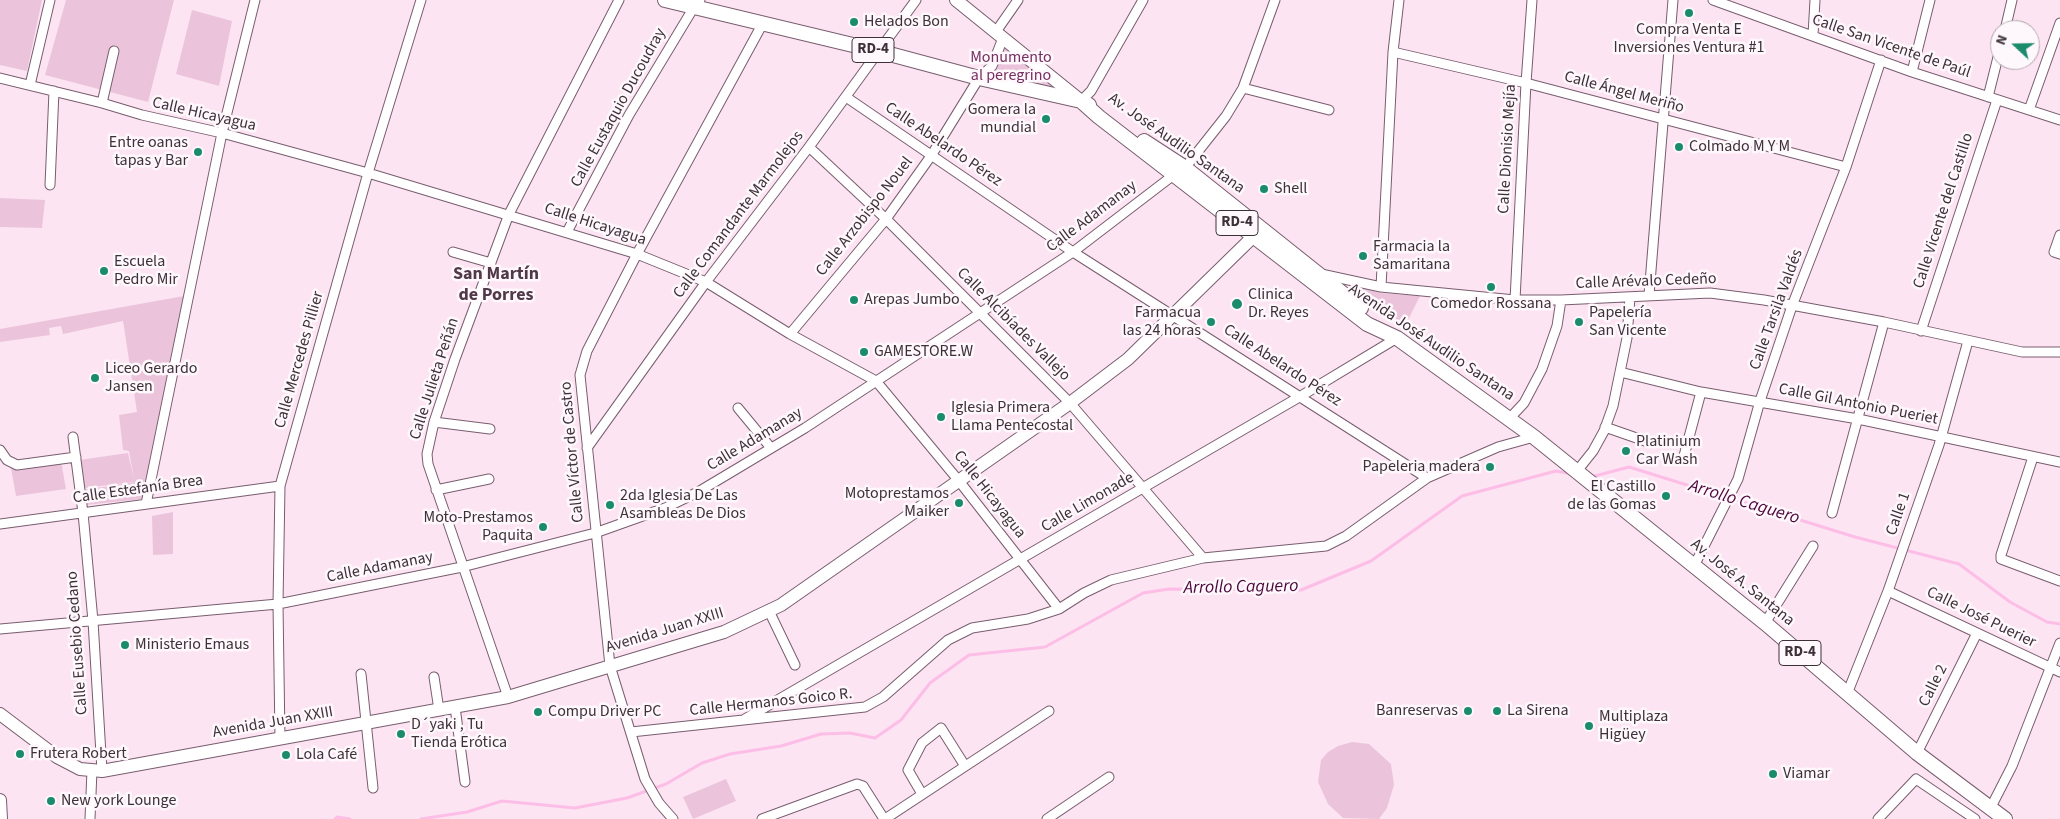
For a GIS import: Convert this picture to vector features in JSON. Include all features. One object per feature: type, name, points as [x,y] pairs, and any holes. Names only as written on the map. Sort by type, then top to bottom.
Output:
[{"type":"main road","name":"RD-4","points":[[665,0],[697,3],[763,23],[979,78],[1081,100]]},
{"type":"main road","name":"Av. José Audilio Santana","points":[[956,0],[1081,100]]},
{"type":"main road","name":"Avenida José Audilio Santana","points":[[1081,100],[1099,117],[1179,170],[1258,232],[1367,324],[1397,338],[1510,418],[1596,486]]},
{"type":"main road","name":"RD-4","points":[[1258,232],[1320,274],[1397,338]]},
{"type":"main road","name":"Avenida Juan XXIII","points":[[0,714],[57,757],[80,769],[97,771],[508,697],[724,632],[781,605],[1070,403],[1128,359],[1258,232]]},
{"type":"main road","name":"Av. José A. Santana","points":[[1596,486],[1765,623],[1917,753],[2005,819]]},
{"type":"main road","points":[[0,800],[1,819]]},
{"type":"street","points":[[30,85],[50,0]]},
{"type":"street","points":[[146,504],[222,133],[255,0]]},
{"type":"street","name":"Calle Mercedes Pillier","points":[[280,739],[278,604],[280,486],[368,173],[420,0]]},
{"type":"street","name":"Calle Julieta Peñán","points":[[508,697],[436,490],[427,454],[434,422],[509,214],[619,0]]},
{"type":"street","name":"Calle Comandante Marmolejos","points":[[587,448],[706,282],[809,147],[877,51],[916,0]]},
{"type":"street","name":"Calle Arzobispo Nouel","points":[[790,334],[886,219],[932,156],[979,78],[992,66],[999,36],[1018,0]]},
{"type":"street","points":[[1081,100],[1091,91],[1143,0]]},
{"type":"street","name":"Calle Adamanay","points":[[0,629],[278,604],[462,567],[595,533],[665,508],[698,492],[876,381],[1073,252],[1179,170],[1226,116],[1243,88],[1275,0]]},
{"type":"street","points":[[1380,288],[1393,52],[1399,0]]},
{"type":"street","name":"Calle Dionisio Mejía","points":[[1516,300],[1526,83],[1532,0]]},
{"type":"street","points":[[1649,295],[1665,119],[1673,0]]},
{"type":"street","name":"Calle San Vicente de Paúl","points":[[1713,0],[1912,72],[2060,120]]},
{"type":"street","points":[[1813,36],[1815,0]]},
{"type":"street","points":[[1912,72],[1930,0]]},
{"type":"street","points":[[2007,20],[2012,0]]},
{"type":"street","name":"Calle Eustaquio Ducoudray","points":[[567,232],[629,115],[697,3]]},
{"type":"street","name":"Calle Víctor de Castro","points":[[672,819],[659,803],[645,779],[610,666],[579,382],[581,368],[587,351],[636,254],[763,23]]},
{"type":"street","points":[[2029,110],[2060,23]]},
{"type":"street","points":[[102,103],[114,50]]},
{"type":"street","name":"Calle Ángel Meriño","points":[[1393,52],[1526,83],[1846,167]]},
{"type":"street","name":"Calle Tarsila Valdés","points":[[1694,566],[1738,479],[1760,401],[1792,306],[1846,167],[1881,60]]},
{"type":"street","name":"Calle Vicente del Castillo","points":[[1921,331],[1992,98],[1997,70]]},
{"type":"street","name":"Calle Hicayagua","points":[[0,78],[102,103],[142,115],[222,133],[368,173],[509,214],[636,254],[706,282],[790,334],[876,381],[959,481],[1059,609]]},
{"type":"street","points":[[1243,88],[1329,110]]},
{"type":"street","points":[[50,185],[54,91]]},
{"type":"street","name":"Calle Abelardo Pérez","points":[[846,97],[1073,252],[1427,478]]},
{"type":"street","name":"Calle Alcibíades Vallejo","points":[[809,147],[886,219],[1070,403],[1203,558]]},
{"type":"street","points":[[2060,235],[2054,252],[2060,254]]},
{"type":"street","points":[[453,252],[491,263]]},
{"type":"street","name":"Calle Arévalo Cedeño","points":[[1320,274],[1380,288],[1516,300],[1560,300],[1710,293],[1764,300],[1884,322],[2022,352],[2060,352]]},
{"type":"street","points":[[1579,472],[1593,451],[1613,406],[1627,338],[1630,296]]},
{"type":"street","points":[[1510,418],[1524,403],[1542,369],[1557,326],[1560,300]]},
{"type":"street","points":[[1832,513],[1884,322]]},
{"type":"street","name":"Calle Limonade","points":[[742,721],[1144,488],[1397,338]]},
{"type":"street","name":"Calle 1","points":[[1847,694],[1888,591],[1942,438],[1968,341]]},
{"type":"street","name":"Calle Gil Antonio Pueriet","points":[[1620,372],[1701,392],[1858,419],[2060,462]]},
{"type":"street","points":[[1684,456],[1701,392]]},
{"type":"street","points":[[738,408],[771,448]]},
{"type":"street","points":[[434,422],[490,429]]},
{"type":"street","points":[[1605,427],[1648,442]]},
{"type":"street","name":"Calle Eusebio Cedano","points":[[73,437],[84,513],[93,621],[97,771],[90,819]]},
{"type":"street","name":"Calle Hermanos Goico R.","points":[[631,732],[865,707],[883,698],[948,640],[972,628],[1028,619],[1059,609],[1084,593],[1111,580],[1203,558],[1326,546],[1346,536],[1427,478],[1498,447],[1534,437]]},
{"type":"street","points":[[0,450],[7,460],[17,465],[76,458]]},
{"type":"street","points":[[2033,457],[2000,555],[2001,559],[2060,581]]},
{"type":"street","points":[[436,490],[488,480]]},
{"type":"street","name":"Calle Estefanía Brea","points":[[0,524],[280,486]]},
{"type":"street","points":[[1765,623],[1813,546]]},
{"type":"street","name":"Calle José Puerier","points":[[1888,591],[2060,672]]},
{"type":"street","points":[[769,611],[795,665]]},
{"type":"street","name":"Calle 2","points":[[1917,753],[1978,633]]},
{"type":"street","points":[[1990,809],[2012,766],[2060,643]]},
{"type":"street","points":[[361,674],[373,788]]},
{"type":"street","points":[[434,677],[439,710]]},
{"type":"street","points":[[455,707],[465,782]]},
{"type":"street","points":[[762,819],[857,784],[863,786],[884,819],[1050,711]]},
{"type":"street","points":[[922,794],[908,770],[922,743],[941,728],[965,766]]},
{"type":"street","points":[[1047,819],[1109,777]]},
{"type":"street","points":[[1878,819],[1916,779],[1974,819]]},
{"type":"green space","points":[[0,0],[42,0],[27,71],[0,65]]},
{"type":"green space","points":[[66,0],[174,0],[148,102],[45,75]]},
{"type":"green space","points":[[192,10],[232,21],[219,86],[176,74]]},
{"type":"green space","name":"Monumento al peregrino","points":[[1003,38],[1081,101],[982,75]]},
{"type":"green space","points":[[0,198],[45,200],[42,228],[0,227]]},
{"type":"green space","points":[[1351,285],[1381,293],[1420,296],[1405,326]]},
{"type":"green space","points":[[184,296],[142,499],[86,505],[83,490],[135,482],[84,488],[79,460],[128,453],[134,479],[129,451],[123,450],[119,415],[137,412],[123,321],[63,334],[61,326],[49,328],[50,335],[0,342],[0,329]]},
{"type":"green space","points":[[61,461],[66,489],[16,496],[11,468]]},
{"type":"green space","points":[[173,512],[173,554],[153,555],[152,516]]},
{"type":"green space","points":[[1352,742],[1369,744],[1391,764],[1394,785],[1387,808],[1379,819],[1343,818],[1328,804],[1318,782],[1321,760],[1328,752],[1338,746]]},
{"type":"green space","points":[[726,779],[736,801],[693,819],[683,797]]},
{"type":"waterway","name":"Arrollo Caguero","points":[[1591,477],[1629,467],[1855,537],[1959,564],[2010,602],[2047,622],[2060,624]]},
{"type":"waterway","points":[[421,819],[467,812],[502,801],[575,808],[627,798],[666,784],[702,763],[730,754],[781,746],[821,734],[850,733],[875,738],[901,720],[930,683],[969,655],[1045,647],[1143,593],[1169,589],[1301,590],[1371,561],[1462,496],[1556,471],[1572,474]]},
{"type":"waterway","points":[[335,819],[337,817],[350,819]]},
{"type":"place","name":"Compra Venta E Inversiones Ventura #1","points":[[1689,13]]},
{"type":"place","name":"Helados Bon","points":[[854,22]]},
{"type":"place","name":"Gomera la mundial","points":[[1046,119]]},
{"type":"place","name":"Colmado M Y M","points":[[1679,147]]},
{"type":"place","name":"Entre oanas tapas y Bar","points":[[198,152]]},
{"type":"place","name":"Shell","points":[[1264,189]]},
{"type":"place","name":"Farmacia la Samaritana","points":[[1363,256]]},
{"type":"place","name":"Escuela Pedro Mir","points":[[104,271]]},
{"type":"place","name":"Comedor Rossana","points":[[1491,287]]},
{"type":"place","name":"Arepas Jumbo","points":[[854,300]]},
{"type":"place","name":"Clinica Dr. Reyes","points":[[1237,304]]},
{"type":"place","name":"Farmacua las 24 horas","points":[[1211,322]]},
{"type":"place","name":"Papelería San Vicente","points":[[1579,322]]},
{"type":"place","name":"GAMESTORE.W","points":[[864,352]]},
{"type":"place","name":"Liceo Gerardo Jansen","points":[[95,378]]},
{"type":"place","name":"Iglesia Primera Llama Pentecostal","points":[[941,417]]},
{"type":"place","name":"Platinium Car Wash","points":[[1626,451]]},
{"type":"place","name":"Papeleria madera","points":[[1490,467]]},
{"type":"place","name":"El Castillo de las Gomas","points":[[1666,496]]},
{"type":"place","name":"Motoprestamos Maiker","points":[[959,503]]},
{"type":"place","name":"2da Iglesia De Las Asambleas De Dios","points":[[610,505]]},
{"type":"place","name":"Moto-Prestamos Paquita","points":[[543,527]]},
{"type":"place","name":"Ministerio Emaus","points":[[125,645]]},
{"type":"place","name":"Banreservas","points":[[1468,711]]},
{"type":"place","name":"La Sirena","points":[[1497,711]]},
{"type":"place","name":"Compu Driver PC","points":[[538,712]]},
{"type":"place","name":"Multiplaza Higüey","points":[[1589,726]]},
{"type":"place","name":"D´yaki , Tu Tienda Erótica","points":[[401,734]]},
{"type":"place","name":"Frutera Robert","points":[[20,754]]},
{"type":"place","name":"Lola Café","points":[[286,755]]},
{"type":"place","name":"Viamar","points":[[1773,774]]},
{"type":"place","name":"New york Lounge","points":[[51,801]]},
{"type":"district","name":"San Martín de Porres","points":[[496,285]]}]
